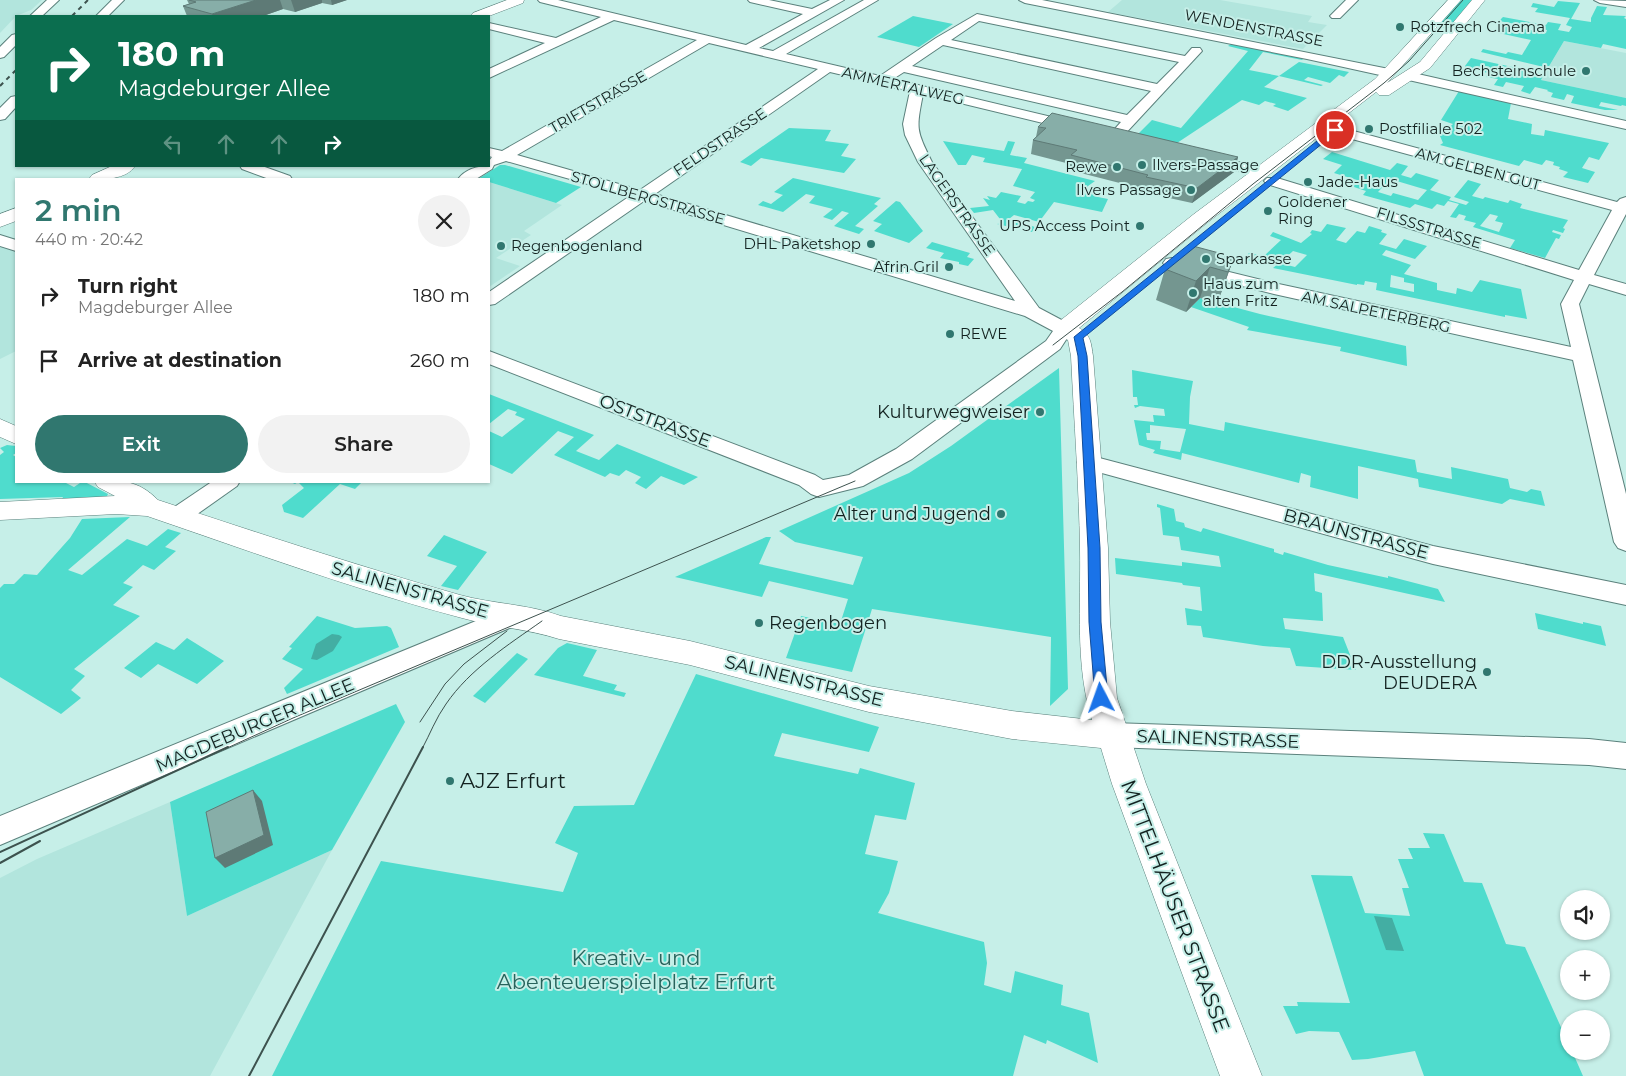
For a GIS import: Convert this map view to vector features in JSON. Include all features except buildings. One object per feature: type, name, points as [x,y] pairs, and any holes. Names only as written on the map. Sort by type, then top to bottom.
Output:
[{"type":"main road","points":[[480,15],[518,0]]},
{"type":"main road","points":[[1065,337],[1267,176],[1380,82],[1455,0]]},
{"type":"main road","points":[[1065,337],[1172,263],[1267,176],[1425,65],[1479,0]]},
{"type":"main road","points":[[100,178],[125,167]]},
{"type":"main road","points":[[0,221],[15,214]]},
{"type":"main road","name":"MITTELHÄUSER STRASSE","points":[[1065,337],[1082,356],[1094,548],[1095,622],[1101,698],[1136,805],[1241,1076]]},
{"type":"main road","points":[[111,483],[135,495],[149,507]]},
{"type":"main road","name":"SALINENSTRASSE","points":[[0,511],[116,505],[149,507],[337,570],[463,607],[510,617],[542,621],[571,629],[690,653],[869,699],[1012,725],[1066,732],[1112,735]]},
{"type":"street","points":[[37,15],[53,0]]},
{"type":"street","points":[[103,15],[118,0]]},
{"type":"street","name":"AMMERTALWEG","points":[[544,0],[828,68],[892,75],[917,89],[1088,130]]},
{"type":"street","points":[[574,7],[591,0]]},
{"type":"street","points":[[754,0],[814,13]]},
{"type":"street","points":[[747,49],[838,0]]},
{"type":"street","points":[[775,55],[872,0]]},
{"type":"street","name":"WENDENSTRASSE","points":[[1025,0],[1389,73]]},
{"type":"street","points":[[1336,16],[1352,0]]},
{"type":"street","points":[[1600,0],[1626,4]]},
{"type":"street","points":[[490,74],[613,16]]},
{"type":"street","points":[[892,75],[976,17],[1188,60]]},
{"type":"street","points":[[490,25],[556,42]]},
{"type":"street","points":[[748,32],[769,37]]},
{"type":"street","points":[[0,54],[15,39]]},
{"type":"street","name":"TRIFTSTRASSE","points":[[490,165],[707,39]]},
{"type":"street","points":[[940,41],[1160,89]]},
{"type":"street","points":[[1132,140],[1110,135],[1130,120],[1202,46]]},
{"type":"street","name":"FELDSTRASSE","points":[[490,299],[828,68]]},
{"type":"street","points":[[892,75],[1130,120]]},
{"type":"street","points":[[1409,76],[1626,125]]},
{"type":"street","name":"LAGERSTRASSE","points":[[917,89],[910,124],[912,135],[925,162],[1032,312]]},
{"type":"street","points":[[0,116],[15,101]]},
{"type":"street","name":"AM GELBEN GUT","points":[[1335,130],[1623,205]]},
{"type":"street","name":"STOLLBERGSTRASSE","points":[[490,152],[642,195],[1032,312],[1065,337]]},
{"type":"street","points":[[1191,155],[1267,176]]},
{"type":"street","points":[[250,167],[282,178]]},
{"type":"street","name":"TRIFTSTRASSE","points":[[467,178],[486,167]]},
{"type":"street","name":"FILSSSTRASSE","points":[[1267,176],[1626,290]]},
{"type":"street","points":[[1623,205],[1572,297],[1570,304],[1626,542]]},
{"type":"street","points":[[0,240],[15,246]]},
{"type":"street","name":"AM SALPETERBERG","points":[[1172,263],[1222,278],[1582,356]]},
{"type":"street","points":[[820,489],[855,480],[904,454],[1065,337]]},
{"type":"street","name":"OSTSTRASSE","points":[[490,357],[807,480],[820,489]]},
{"type":"street","name":"BRAUNSTRASSE","points":[[1088,462],[1433,555],[1626,595]]},
{"type":"street","points":[[178,516],[225,483]]},
{"type":"street","name":"MAGDEBURGER ALLEE","points":[[0,831],[510,617]]},
{"type":"street","name":"SALINENSTRASSE","points":[[1112,735],[1588,752],[1626,756]]},
{"type":"shaded area","points":[[0,0],[42,0],[31,10],[15,15],[0,33]]},
{"type":"shaded area","points":[[1122,0],[1220,0],[1312,16],[1308,22],[1327,25],[1303,49],[1108,12]]},
{"type":"shaded area","name":"Bechsteinschule","points":[[1564,41],[1626,53],[1626,98],[1541,80]]},
{"type":"shaded area","name":"Regenbogenland","points":[[490,182],[562,205],[524,231],[531,235],[496,258],[520,266],[490,286]]},
{"type":"shaded area","points":[[0,240],[15,246],[15,352],[0,359]]},
{"type":"shaded area","points":[[332,634],[342,637],[333,651],[317,660],[311,659],[316,644]]},
{"type":"shaded area","points":[[170,802],[187,916],[332,850],[210,1076],[0,1076],[0,878],[37,859]]},
{"type":"shaded area","points":[[1374,916],[1392,918],[1404,951],[1386,950]]},
{"type":"green space","points":[[1459,0],[1475,0],[1448,29],[1435,26]]},
{"type":"green space","points":[[1558,1],[1580,3],[1571,19],[1591,22],[1597,6],[1607,7],[1603,15],[1626,16],[1624,18],[1626,19],[1626,49],[1603,44],[1601,48],[1564,41],[1548,68],[1481,52],[1483,49],[1522,55],[1531,40],[1499,33],[1506,25],[1518,29],[1546,33],[1547,30],[1499,21],[1503,17],[1546,25],[1548,22],[1561,24],[1558,30],[1569,32],[1572,27],[1566,25],[1570,18],[1535,12],[1538,8],[1531,7],[1533,3],[1554,7]]},
{"type":"green space","points":[[913,16],[953,24],[919,47],[877,37]]},
{"type":"green space","points":[[1231,44],[1306,56],[1302,60],[1263,52],[1249,70],[1279,76],[1264,87],[1307,98],[1288,111],[1273,106],[1276,104],[1265,101],[1259,105],[1242,100],[1177,143],[1137,135],[1152,120],[1181,128],[1248,51],[1228,46]]},
{"type":"green space","points":[[1471,58],[1544,74],[1541,80],[1626,98],[1626,106],[1601,102],[1599,106],[1618,110],[1605,110],[1571,103],[1574,96],[1567,94],[1564,100],[1551,97],[1553,93],[1548,90],[1535,87],[1530,94],[1521,91],[1524,86],[1506,82],[1503,87],[1494,85],[1498,79],[1486,77],[1488,73],[1465,68]]},
{"type":"green space","points":[[1299,62],[1349,72],[1344,77],[1339,75],[1330,83],[1308,77],[1304,80],[1323,85],[1321,86],[1279,76]]},
{"type":"green space","points":[[1459,91],[1511,103],[1508,119],[1532,124],[1531,134],[1544,136],[1545,130],[1609,143],[1599,160],[1589,157],[1582,168],[1595,172],[1588,183],[1563,177],[1568,172],[1553,165],[1554,162],[1546,160],[1542,165],[1524,160],[1519,166],[1440,145],[1443,143],[1440,136],[1453,124],[1441,120]]},
{"type":"green space","points":[[789,128],[831,130],[825,141],[849,144],[841,156],[856,159],[844,173],[761,158],[751,166],[740,162]]},
{"type":"green space","points":[[943,141],[1004,151],[1008,141],[1015,142],[1010,155],[1027,158],[1024,163],[1095,181],[1088,186],[1087,190],[1098,197],[1108,199],[1102,212],[1054,202],[1039,222],[1014,215],[1009,219],[1035,227],[1032,232],[997,224],[1003,223],[993,210],[974,213],[970,208],[989,206],[983,198],[990,200],[987,196],[996,198],[1001,192],[1021,196],[1017,202],[1025,204],[1028,201],[1033,202],[1035,200],[1030,198],[1035,192],[1013,186],[1022,169],[983,162],[985,158],[972,155],[966,165],[958,165]]},
{"type":"green space","points":[[1332,152],[1390,170],[1397,163],[1408,166],[1401,175],[1411,178],[1416,173],[1439,180],[1430,190],[1451,197],[1449,200],[1466,205],[1469,202],[1454,197],[1468,180],[1481,184],[1472,196],[1508,203],[1510,200],[1522,204],[1520,208],[1568,220],[1563,228],[1565,229],[1563,233],[1553,230],[1552,232],[1561,235],[1559,239],[1556,238],[1545,258],[1510,248],[1515,240],[1473,227],[1476,223],[1464,220],[1466,216],[1459,214],[1456,218],[1450,217],[1459,204],[1448,201],[1444,206],[1437,204],[1432,209],[1415,204],[1410,208],[1363,195],[1366,191],[1351,186],[1357,180],[1334,173],[1342,165],[1323,159]],"holes":[[[1390,179],[1427,190],[1418,200],[1393,193],[1391,196],[1378,192]],[[1490,214],[1498,216],[1495,221],[1503,223],[1499,232],[1480,226]]]},
{"type":"green space","points":[[500,165],[505,165],[581,187],[556,203],[490,182],[490,178],[480,178]]},
{"type":"green space","points":[[793,178],[881,198],[874,204],[878,206],[855,226],[864,229],[859,234],[834,226],[849,213],[842,211],[832,220],[823,217],[833,209],[809,203],[815,196],[806,194],[783,212],[758,205],[763,201],[771,204],[783,195],[774,192]]},
{"type":"green space","points":[[896,201],[900,202],[923,231],[909,243],[874,231],[882,224],[873,221]]},
{"type":"green space","points":[[1327,224],[1346,228],[1336,240],[1346,243],[1357,231],[1365,233],[1369,226],[1382,230],[1381,232],[1387,234],[1379,244],[1396,249],[1404,239],[1427,246],[1415,259],[1386,250],[1382,255],[1411,265],[1404,274],[1437,283],[1437,290],[1456,294],[1457,288],[1472,292],[1480,280],[1521,289],[1527,319],[1505,315],[1505,317],[1376,290],[1377,283],[1365,281],[1364,285],[1357,285],[1273,268],[1279,263],[1263,260],[1259,264],[1245,258],[1249,253],[1264,256],[1281,240],[1270,236],[1273,232],[1301,243],[1312,234],[1310,233],[1312,230],[1321,232]],"holes":[[[1293,251],[1307,255],[1295,267],[1280,263]],[[1391,275],[1404,278],[1404,282],[1414,284],[1414,292],[1390,287]]]},
{"type":"green space","points":[[932,242],[970,253],[967,257],[974,259],[968,266],[940,258],[944,253],[926,248]]},
{"type":"green space","points":[[1200,298],[1260,314],[1406,346],[1407,366],[1340,351],[1341,347],[1247,330],[1249,327],[1191,307]]},
{"type":"green space","points":[[1059,368],[1068,689],[1050,706],[1051,637],[872,609],[852,672],[786,658],[801,616],[840,624],[848,599],[769,581],[762,597],[675,577],[766,537],[771,537],[759,564],[853,585],[863,557],[795,542],[779,531],[909,473],[951,446]]},
{"type":"green space","points":[[1132,370],[1193,381],[1190,397],[1189,424],[1224,431],[1225,422],[1415,460],[1417,472],[1452,479],[1451,467],[1508,479],[1510,488],[1527,492],[1531,489],[1541,491],[1545,506],[1510,499],[1502,504],[1419,487],[1418,479],[1358,466],[1358,499],[1310,487],[1311,476],[1301,473],[1299,483],[1182,453],[1181,460],[1153,453],[1155,450],[1139,445],[1134,420],[1154,422],[1153,415],[1165,416],[1164,409],[1140,406],[1135,408],[1134,405],[1138,405],[1137,397],[1133,397]],"holes":[[[1150,425],[1186,429],[1180,452],[1160,449],[1161,441],[1147,440],[1146,433],[1150,433]]]},
{"type":"green space","points":[[490,394],[594,435],[576,451],[599,460],[617,444],[698,477],[684,485],[661,476],[646,489],[635,483],[641,477],[626,470],[619,476],[610,473],[605,477],[554,455],[574,437],[558,431],[512,474],[490,464],[490,431],[502,437],[525,419],[515,415],[517,412],[508,409],[490,423]]},
{"type":"green space","points":[[7,445],[15,446],[15,454],[13,455],[15,456],[15,483],[66,483],[74,487],[80,483],[87,483],[108,494],[106,498],[61,501],[63,497],[0,499],[0,455],[4,452],[0,448]]},
{"type":"green space","points":[[299,483],[361,483],[355,489],[340,484],[303,518],[284,512],[282,505],[304,488]]},
{"type":"green space","points":[[1157,504],[1174,509],[1176,521],[1184,523],[1185,527],[1201,532],[1203,528],[1274,549],[1274,552],[1283,555],[1284,552],[1328,565],[1388,578],[1388,576],[1438,589],[1445,602],[1314,573],[1315,591],[1322,593],[1323,621],[1283,618],[1285,629],[1343,637],[1356,670],[1296,666],[1290,648],[1203,637],[1201,626],[1187,625],[1185,608],[1202,611],[1200,587],[1116,574],[1115,558],[1182,566],[1182,562],[1221,567],[1219,556],[1181,550],[1179,537],[1163,535],[1160,508],[1157,507]]},
{"type":"green space","points":[[130,517],[68,570],[82,575],[127,539],[147,546],[168,529],[181,533],[165,547],[176,551],[154,570],[143,565],[123,583],[133,587],[113,605],[140,616],[74,669],[85,676],[71,690],[81,698],[61,714],[0,677],[0,588],[4,584],[14,584],[24,574],[37,575],[70,538],[82,519]]},
{"type":"green space","points":[[444,535],[487,552],[458,590],[441,586],[457,566],[427,556]]},
{"type":"green space","points":[[1535,613],[1583,624],[1583,622],[1601,626],[1606,646],[1538,629]]},
{"type":"green space","points":[[317,616],[355,628],[387,626],[391,628],[399,647],[287,694],[284,688],[303,669],[282,659],[292,648],[289,647]]},
{"type":"green space","points":[[187,638],[224,661],[197,684],[158,664],[141,678],[124,668],[156,642],[174,650]]},
{"type":"green space","points":[[567,643],[597,650],[583,676],[617,685],[614,690],[626,693],[624,697],[534,675],[558,648]]},
{"type":"green space","points":[[517,653],[528,659],[485,703],[473,696]]},
{"type":"green space","name":"Kreativ- und Abenteuerspielplatz Erfurt","points":[[696,674],[879,727],[869,752],[782,733],[774,756],[858,774],[860,768],[915,783],[906,820],[875,815],[865,854],[898,861],[889,893],[878,913],[984,942],[987,963],[984,985],[1011,993],[1015,971],[1063,985],[1061,1005],[1089,1013],[1098,1063],[1047,1040],[1046,1044],[1024,1035],[1013,1076],[272,1076],[381,861],[563,892],[578,853],[555,843],[574,806],[634,805]]},
{"type":"green space","points":[[396,704],[405,722],[332,850],[187,916],[170,802]]},
{"type":"green space","points":[[1423,833],[1444,834],[1464,882],[1482,883],[1506,944],[1525,947],[1560,1025],[1560,1060],[1576,1060],[1583,1076],[1424,1076],[1415,1051],[1352,1060],[1339,1032],[1309,1031],[1296,1034],[1283,1006],[1298,1006],[1297,1002],[1350,1003],[1311,875],[1352,876],[1365,913],[1410,916],[1402,888],[1409,888],[1398,859],[1413,859],[1408,848],[1430,848]]},
{"type":"tram line","points":[[1053,345],[1122,292],[1253,184],[1384,83],[1409,61],[1463,0]]},
{"type":"tram line","points":[[225,749],[293,718],[855,481]]},
{"type":"tram line","points":[[423,748],[442,709],[466,680],[490,658],[542,621]]},
{"type":"tram line","points":[[420,722],[445,684],[464,664],[507,631]]},
{"type":"tram line","points":[[0,852],[228,747]]},
{"type":"tram line","points":[[249,1076],[423,748]]},
{"type":"tram line","points":[[0,863],[40,841]]},
{"type":"railway","points":[[73,15],[88,0]]},
{"type":"railway","points":[[0,86],[15,71]]},
{"type":"place","name":"Rotzfrech Cinema","points":[[1400,27]]},
{"type":"place","name":"Bechsteinschule","points":[[1586,71]]},
{"type":"place","name":"Postfiliale 502","points":[[1369,129]]},
{"type":"place","name":"Ilvers-Passage","points":[[1142,165]]},
{"type":"place","name":"Rewe","points":[[1117,167]]},
{"type":"place","name":"Jade-Haus","points":[[1308,182]]},
{"type":"place","name":"Ilvers Passage","points":[[1191,190]]},
{"type":"place","name":"Goldener Ring","points":[[1268,211]]},
{"type":"place","name":"UPS Access Point","points":[[1140,226]]},
{"type":"place","name":"DHL Paketshop","points":[[871,244]]},
{"type":"place","name":"Regenbogenland","points":[[501,246]]},
{"type":"place","name":"Sparkasse","points":[[1206,259]]},
{"type":"place","name":"Afrin Gril","points":[[949,267]]},
{"type":"place","name":"Haus zum alten Fritz","points":[[1193,293]]},
{"type":"place","name":"REWE","points":[[950,334]]},
{"type":"place","name":"Kulturwegweiser","points":[[1040,412]]},
{"type":"place","name":"Alter und Jugend","points":[[1001,514]]},
{"type":"place","name":"Regenbogen","points":[[759,623]]},
{"type":"place","name":"DDR-Ausstellung DEUDERA","points":[[1487,672]]},
{"type":"place","name":"AJZ Erfurt","points":[[450,781]]},
{"type":"route","points":[[1101,698],[1095,622],[1094,548],[1082,356],[1079,337],[1335,130]]}]
